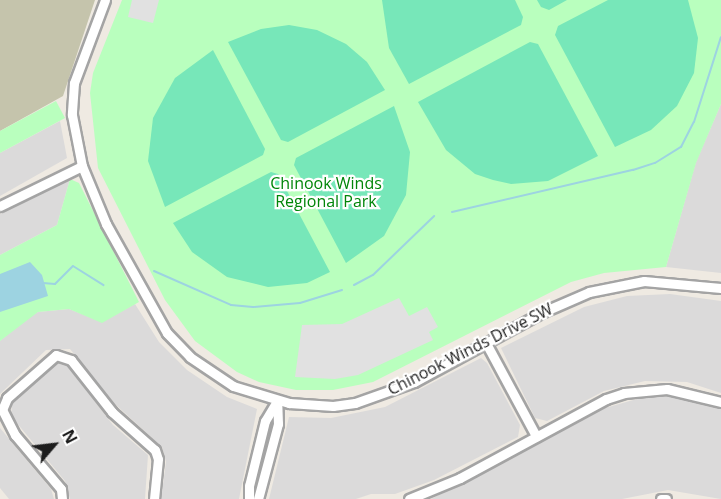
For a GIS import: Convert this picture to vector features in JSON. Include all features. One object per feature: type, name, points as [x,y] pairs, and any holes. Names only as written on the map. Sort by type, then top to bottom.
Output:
[{"type":"street","name":"Chinook Winds Drive SW","points":[[105,0],[74,83],[72,115],[82,166],[122,255],[167,333],[209,373],[233,386],[277,401],[333,406],[364,400],[414,382],[566,300],[613,286],[673,281],[721,288]]},
{"type":"street","points":[[0,206],[82,166]]},
{"type":"street","points":[[486,343],[536,436]]},
{"type":"street","points":[[62,499],[61,489],[15,435],[2,410],[7,398],[56,355],[71,360],[112,412],[155,450],[158,459],[154,499]]},
{"type":"street","points":[[409,499],[460,478],[536,436],[624,393],[667,389],[721,402]]},
{"type":"street","points":[[249,499],[249,486],[265,421],[277,401]]},
{"type":"street","points":[[258,499],[278,424],[277,401]]},
{"type":"shaded area","points":[[0,0],[95,0],[63,96],[0,131]]},
{"type":"shaded area","points":[[132,0],[159,0],[153,23],[128,17]]},
{"type":"shaded area","points":[[721,104],[721,273],[666,267],[696,162]]},
{"type":"shaded area","points":[[60,121],[67,158],[0,196],[0,153]]},
{"type":"shaded area","points":[[65,179],[70,179],[57,225],[0,255],[0,214]]},
{"type":"shaded area","points":[[670,294],[721,301],[721,393],[687,382],[645,381],[604,391],[547,421],[535,418],[501,348],[584,307],[627,296]]},
{"type":"shaded area","points":[[399,298],[409,316],[427,307],[438,327],[429,332],[433,340],[358,375],[335,379],[295,377],[302,325],[342,324]]},
{"type":"shaded area","points":[[135,304],[159,342],[187,370],[227,397],[257,409],[239,499],[161,499],[166,462],[162,447],[115,404],[70,349],[46,350],[0,394],[0,341],[26,319],[38,312],[69,309],[102,322]]},
{"type":"shaded area","points":[[481,358],[487,363],[520,425],[518,437],[434,480],[395,494],[371,494],[356,499],[269,499],[289,417],[331,418],[385,407]]},
{"type":"shaded area","points":[[58,362],[67,366],[113,425],[148,455],[145,499],[70,499],[65,481],[11,416],[12,404]]},
{"type":"shaded area","points":[[670,396],[721,409],[721,499],[668,490],[622,499],[431,499],[605,408],[644,397]]},
{"type":"shaded area","points":[[0,428],[51,489],[54,499],[9,499],[0,488]]},
{"type":"green space","name":"Chinook Winds Regional Park","points":[[122,0],[721,0],[721,104],[696,163],[666,267],[604,273],[571,282],[373,382],[333,390],[296,390],[259,382],[237,372],[195,341],[165,300],[98,168],[90,93],[93,73]]},
{"type":"green space","points":[[382,0],[515,0],[523,17],[521,25],[409,84],[389,48]]},
{"type":"green space","points":[[537,0],[567,0],[549,10],[541,7]]},
{"type":"green space","points":[[608,0],[688,0],[698,38],[694,73],[677,106],[651,130],[615,147],[555,35],[558,26]]},
{"type":"green space","points":[[289,25],[317,30],[346,44],[367,62],[385,90],[288,142],[281,140],[228,42],[261,29]]},
{"type":"green space","points":[[530,42],[538,44],[598,156],[548,181],[511,184],[475,174],[446,150],[418,102]]},
{"type":"green space","points":[[213,50],[265,149],[263,155],[165,207],[148,161],[153,118],[175,78]]},
{"type":"green space","points":[[56,101],[65,118],[0,153],[0,131]]},
{"type":"green space","points":[[394,106],[410,152],[406,195],[384,236],[346,263],[294,165],[296,158]]},
{"type":"green space","points":[[271,172],[278,174],[330,272],[307,283],[268,287],[227,277],[192,252],[173,223]]},
{"type":"green space","points":[[70,179],[79,183],[139,302],[102,323],[69,309],[38,312],[0,341],[0,255],[57,225]]},
{"type":"water","points":[[30,262],[42,275],[48,296],[0,312],[0,274]]},
{"type":"waterway","points":[[452,212],[633,170],[655,163],[681,147],[694,122],[721,37]]},
{"type":"waterway","points":[[354,285],[373,275],[434,216]]},
{"type":"waterway","points":[[43,283],[55,284],[73,266],[104,285]]},
{"type":"waterway","points":[[154,271],[231,305],[253,307],[300,303],[342,290]]}]
